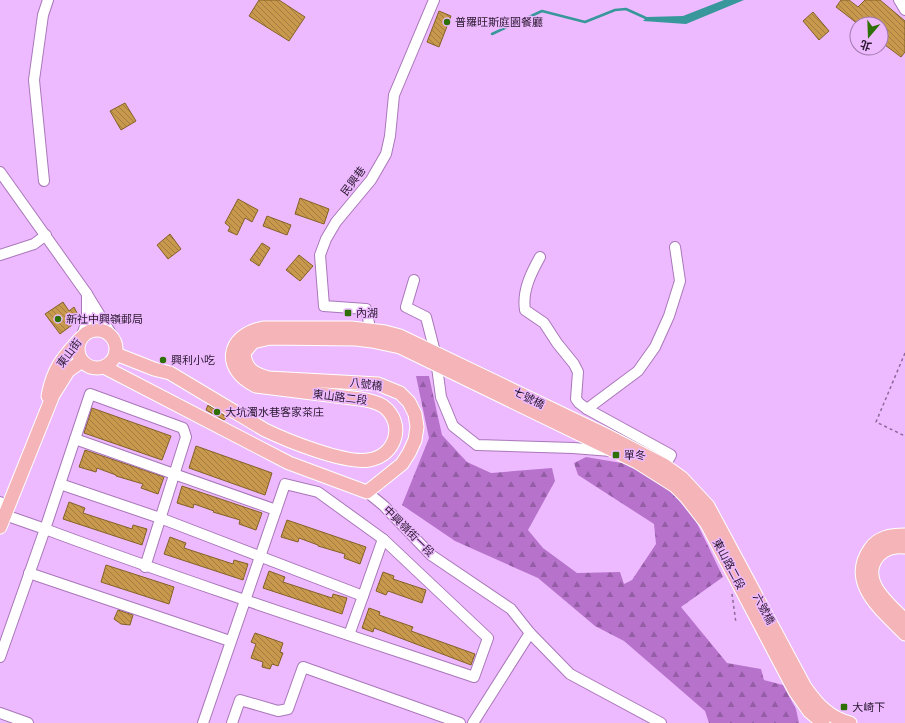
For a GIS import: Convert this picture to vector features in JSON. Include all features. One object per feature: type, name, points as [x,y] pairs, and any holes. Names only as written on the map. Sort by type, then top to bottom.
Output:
[{"type":"main road","name":"東山路二段","points":[[116,354],[154,369],[170,373],[265,430],[280,437],[347,459],[370,460],[386,454],[392,447],[396,438],[394,420],[383,406],[373,401],[256,386],[245,381],[238,374],[234,366],[232,357],[237,341],[251,331],[275,328],[371,335],[400,347],[436,358],[456,368]]},
{"type":"main road","points":[[92,330],[105,331],[115,340],[116,354],[113,361],[104,367],[93,368],[82,361],[78,350],[81,338],[92,330]]},
{"type":"main road","name":"東山路二段","points":[[268,378],[250,371],[245,362],[244,353],[253,342],[270,338],[340,338],[371,335]]},
{"type":"main road","name":"東山街","points":[[45,416],[52,378],[64,356],[81,338]]},
{"type":"main road","name":"中興嶺街一段","points":[[116,354],[150,390]]},
{"type":"main road","name":"東山街","points":[[2,521],[53,395],[68,371],[82,361]]},
{"type":"main road","name":"中興嶺街一段","points":[[104,367],[289,463],[367,492]]},
{"type":"main road","name":"七號橋","points":[[456,368],[599,437]]},
{"type":"main road","name":"八號橋","points":[[268,378],[367,383],[389,387],[400,393],[409,402],[415,414],[417,426],[415,440],[409,453],[402,464],[378,481],[367,492]]},
{"type":"main road","name":"東山路二段","points":[[599,437],[619,452],[682,478],[697,492]]},
{"type":"main road","name":"東山路二段","points":[[599,437],[663,470],[686,497],[707,524],[795,691],[809,711],[823,723]]},
{"type":"main road","name":"六號橋","points":[[697,492],[718,522],[783,645],[813,698],[832,716],[850,723]]},
{"type":"main road","points":[[905,535],[894,535],[883,538],[872,546],[866,556],[861,576],[869,596],[905,634]]},
{"type":"main road","points":[[905,547],[890,548],[879,554],[873,563],[871,576],[876,589],[905,620]]},
{"type":"street","points":[[44,181],[34,80],[43,15],[48,0]]},
{"type":"street","name":"民興巷","points":[[371,335],[366,310],[324,306],[320,255],[326,239],[336,222],[371,180],[386,154],[390,136],[394,95],[434,0]]},
{"type":"street","points":[[899,0],[905,10]]},
{"type":"street","points":[[0,172],[87,294],[115,340]]},
{"type":"street","points":[[0,255],[34,244],[46,235]]},
{"type":"street","points":[[588,409],[638,371],[655,347],[672,309],[680,281],[675,247]]},
{"type":"street","points":[[540,257],[528,283],[524,299],[525,310],[544,323],[557,343],[574,364],[578,372],[576,399],[579,404],[671,455],[663,470]]},
{"type":"street","points":[[414,280],[406,307],[426,317],[436,358],[441,397],[453,426],[477,445],[573,448],[619,452]]},
{"type":"street","name":"東山街","points":[[81,338],[87,321],[87,294]]},
{"type":"street","points":[[0,657],[90,394],[183,428],[186,437],[145,567]]},
{"type":"street","points":[[75,439],[276,510]]},
{"type":"street","points":[[60,484],[160,518],[260,555],[363,596]]},
{"type":"street","points":[[0,502],[2,521],[44,529],[145,567],[244,600],[349,635],[474,677],[488,638],[383,539],[318,492],[285,484],[244,600],[202,723]]},
{"type":"street","name":"中興嶺街一段","points":[[367,492],[384,506],[431,555],[511,609],[530,633],[570,674],[661,723]]},
{"type":"street","points":[[349,635],[383,539]]},
{"type":"street","points":[[29,573],[230,641]]},
{"type":"street","points":[[473,723],[530,633]]},
{"type":"street","points":[[232,723],[240,700],[278,711],[288,709],[303,668],[460,723]]},
{"type":"street","points":[[0,713],[28,723]]},
{"type":"path","points":[[905,353],[876,422],[905,436]]},
{"type":"green space","points":[[416,376],[429,376],[442,435],[467,462],[491,473],[552,468],[555,481],[528,530],[543,548],[577,573],[620,572],[624,584],[632,580],[656,544],[654,524],[578,475],[574,463],[586,457],[633,465],[667,486],[696,521],[723,577],[681,607],[727,663],[761,669],[764,680],[783,685],[796,709],[799,723],[709,723],[705,711],[624,641],[595,626],[538,578],[455,541],[402,505],[429,438]]},
{"type":"shaded area","points":[[724,0],[744,0],[686,24],[643,21],[647,17],[683,16]]},
{"type":"building","points":[[259,0],[279,0],[305,17],[289,41],[249,16]]},
{"type":"building","points":[[841,0],[849,0],[858,7],[865,0],[880,0],[905,21],[905,52],[901,57],[889,48],[889,16],[849,17],[836,7]]},
{"type":"building","points":[[439,11],[451,16],[439,47],[427,42]]},
{"type":"building","points":[[813,12],[829,31],[819,40],[803,21]]},
{"type":"building","points":[[125,103],[136,121],[121,130],[110,111]]},
{"type":"building","points":[[300,198],[329,209],[324,224],[295,214]]},
{"type":"building","points":[[238,199],[258,210],[252,222],[245,218],[237,235],[228,231],[230,227],[225,223]]},
{"type":"building","points":[[267,216],[291,225],[287,235],[263,226]]},
{"type":"building","points":[[170,234],[181,249],[168,259],[157,245]]},
{"type":"building","points":[[262,243],[270,248],[259,266],[250,260]]},
{"type":"building","points":[[299,255],[313,266],[300,281],[286,270]]},
{"type":"building","name":"新社中興嶺郵局","points":[[63,302],[69,311],[74,307],[79,317],[76,322],[60,334],[45,314]]},
{"type":"building","points":[[208,405],[227,417],[224,420],[206,410]]},
{"type":"building","points":[[92,408],[171,436],[162,460],[84,433]]},
{"type":"building","points":[[196,446],[272,473],[265,495],[189,468]]},
{"type":"building","points":[[85,450],[164,477],[158,494],[141,488],[143,484],[116,476],[97,468],[96,472],[79,467]]},
{"type":"building","points":[[182,486],[262,513],[256,530],[239,524],[240,520],[213,512],[214,511],[194,504],[193,508],[177,503]]},
{"type":"building","points":[[69,502],[85,508],[83,513],[132,529],[133,525],[147,529],[142,545],[63,519]]},
{"type":"building","points":[[287,520],[366,547],[360,564],[344,558],[345,554],[318,546],[299,538],[298,542],[281,537]]},
{"type":"building","points":[[170,537],[186,543],[184,548],[233,564],[234,560],[248,564],[243,580],[164,554]]},
{"type":"building","points":[[106,565],[174,587],[169,604],[101,582]]},
{"type":"building","points":[[269,571],[285,577],[283,582],[332,598],[333,594],[347,598],[342,614],[263,588]]},
{"type":"building","points":[[383,572],[394,576],[393,579],[426,590],[422,603],[388,591],[386,595],[376,591]]},
{"type":"building","points":[[369,608],[380,612],[379,615],[413,627],[411,631],[475,654],[471,665],[374,628],[373,632],[362,628]]},
{"type":"building","points":[[118,610],[133,615],[130,625],[121,624],[114,619]]},
{"type":"building","points":[[255,633],[283,643],[280,652],[283,653],[278,666],[272,664],[270,669],[262,667],[263,662],[251,658],[256,644],[251,642]]},
{"type":"waterway","points":[[492,34],[542,11],[585,22],[615,10],[626,9],[648,19]]},
{"type":"place","name":"普羅旺斯庭園餐廳","points":[[447,22]]},
{"type":"place","name":"內湖","points":[[348,313]]},
{"type":"place","name":"新社中興嶺郵局","points":[[58,319]]},
{"type":"place","name":"興利小吃","points":[[163,360]]},
{"type":"place","name":"大坑濁水巷客家茶庄","points":[[217,412]]},
{"type":"place","name":"單冬","points":[[616,455]]},
{"type":"place","name":"大崎下","points":[[844,707]]}]
